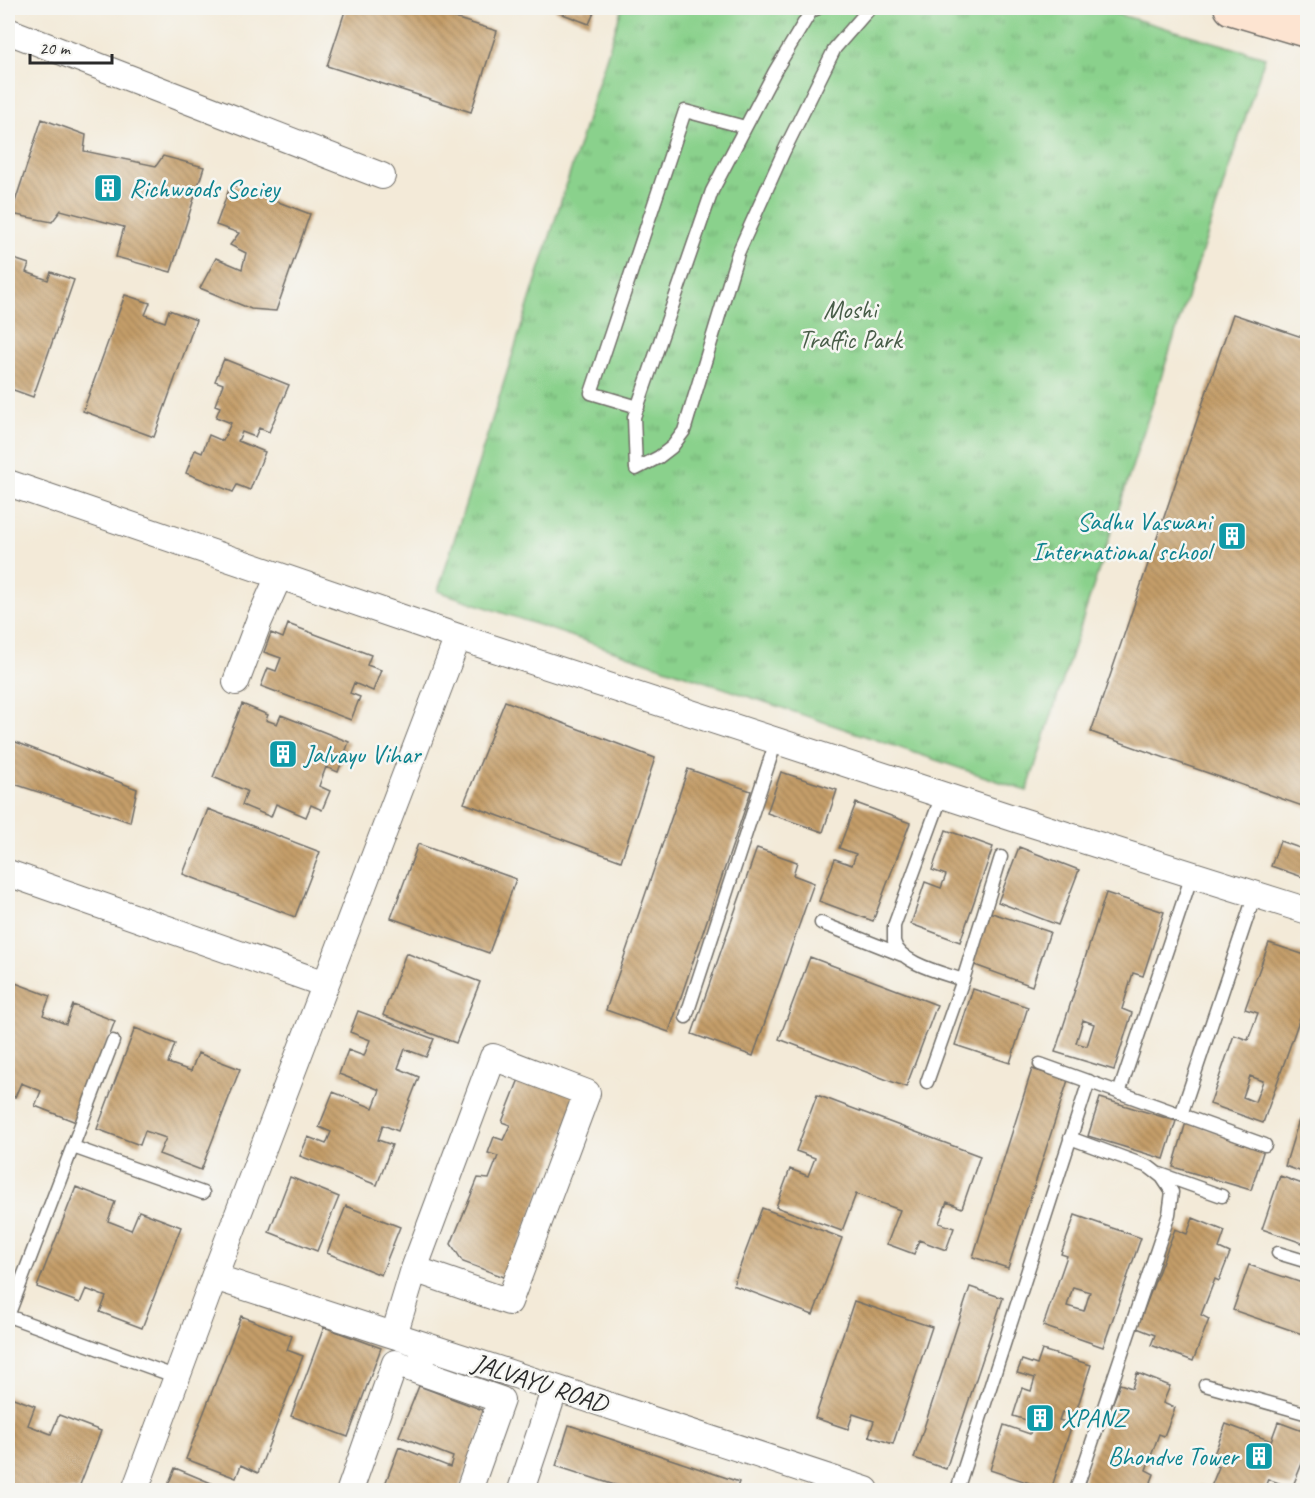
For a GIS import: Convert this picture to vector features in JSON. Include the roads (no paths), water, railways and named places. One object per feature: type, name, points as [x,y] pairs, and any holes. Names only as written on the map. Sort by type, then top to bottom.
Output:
[{"type":"main road","points":[[1231,8],[1267,13],[1308,31]]},
{"type":"street","points":[[8,31],[382,176]]},
{"type":"street","points":[[8,483],[458,637],[942,795],[1308,911]]},
{"type":"street","points":[[236,682],[279,576]]},
{"type":"street","points":[[135,1491],[214,1277],[458,637]]},
{"type":"street","points":[[8,873],[326,984]]},
{"type":"street","points":[[394,1335],[414,1269],[493,1058],[587,1093],[509,1302],[414,1269]]},
{"type":"street","name":"JALVAYU ROAD","points":[[214,1277],[858,1489]]},
{"type":"street","points":[[418,1371],[427,1346]]},
{"type":"street","points":[[351,1491],[395,1363],[501,1400],[469,1491]]},
{"type":"street","points":[[521,1491],[555,1388]]},
{"type":"lane","points":[[818,8],[811,12],[781,61],[712,191],[634,417],[636,469],[672,447],[684,431],[738,253],[784,151],[836,48],[870,8]]},
{"type":"lane","points":[[639,407],[591,393],[685,111],[745,127]]},
{"type":"lane","points":[[686,1017],[776,741]]},
{"type":"lane","points":[[902,956],[894,942],[894,926],[942,795]]},
{"type":"lane","points":[[927,1082],[963,980],[1001,857]]},
{"type":"lane","points":[[1119,1093],[1192,875]]},
{"type":"lane","points":[[1181,1115],[1255,894]]},
{"type":"lane","points":[[821,923],[963,980]]},
{"type":"lane","points":[[113,1041],[8,1316],[177,1377]]},
{"type":"lane","points":[[1040,1064],[1265,1146]]},
{"type":"lane","points":[[957,1491],[1089,1082]]},
{"type":"lane","points":[[1070,1138],[1149,1167],[1162,1177],[1172,1192],[1169,1214],[1076,1491]]},
{"type":"lane","points":[[73,1147],[203,1193]]},
{"type":"lane","points":[[1158,1174],[1222,1196]]},
{"type":"lane","points":[[1278,1253],[1308,1262]]},
{"type":"lane","points":[[1205,1385],[1308,1414]]},
{"type":"place","name":"Richwoods Sociey","points":[[108,188]]},
{"type":"place","name":"Sadhu Vaswani International school","points":[[1232,536]]},
{"type":"place","name":"Jalvayu Vihar","points":[[283,754]]},
{"type":"place","name":"XPANZ","points":[[1040,1418]]},
{"type":"place","name":"Bhondve Tower","points":[[1259,1456]]},
{"type":"park label","name":"Moshi Traffic Park","points":[[850,324]]}]
